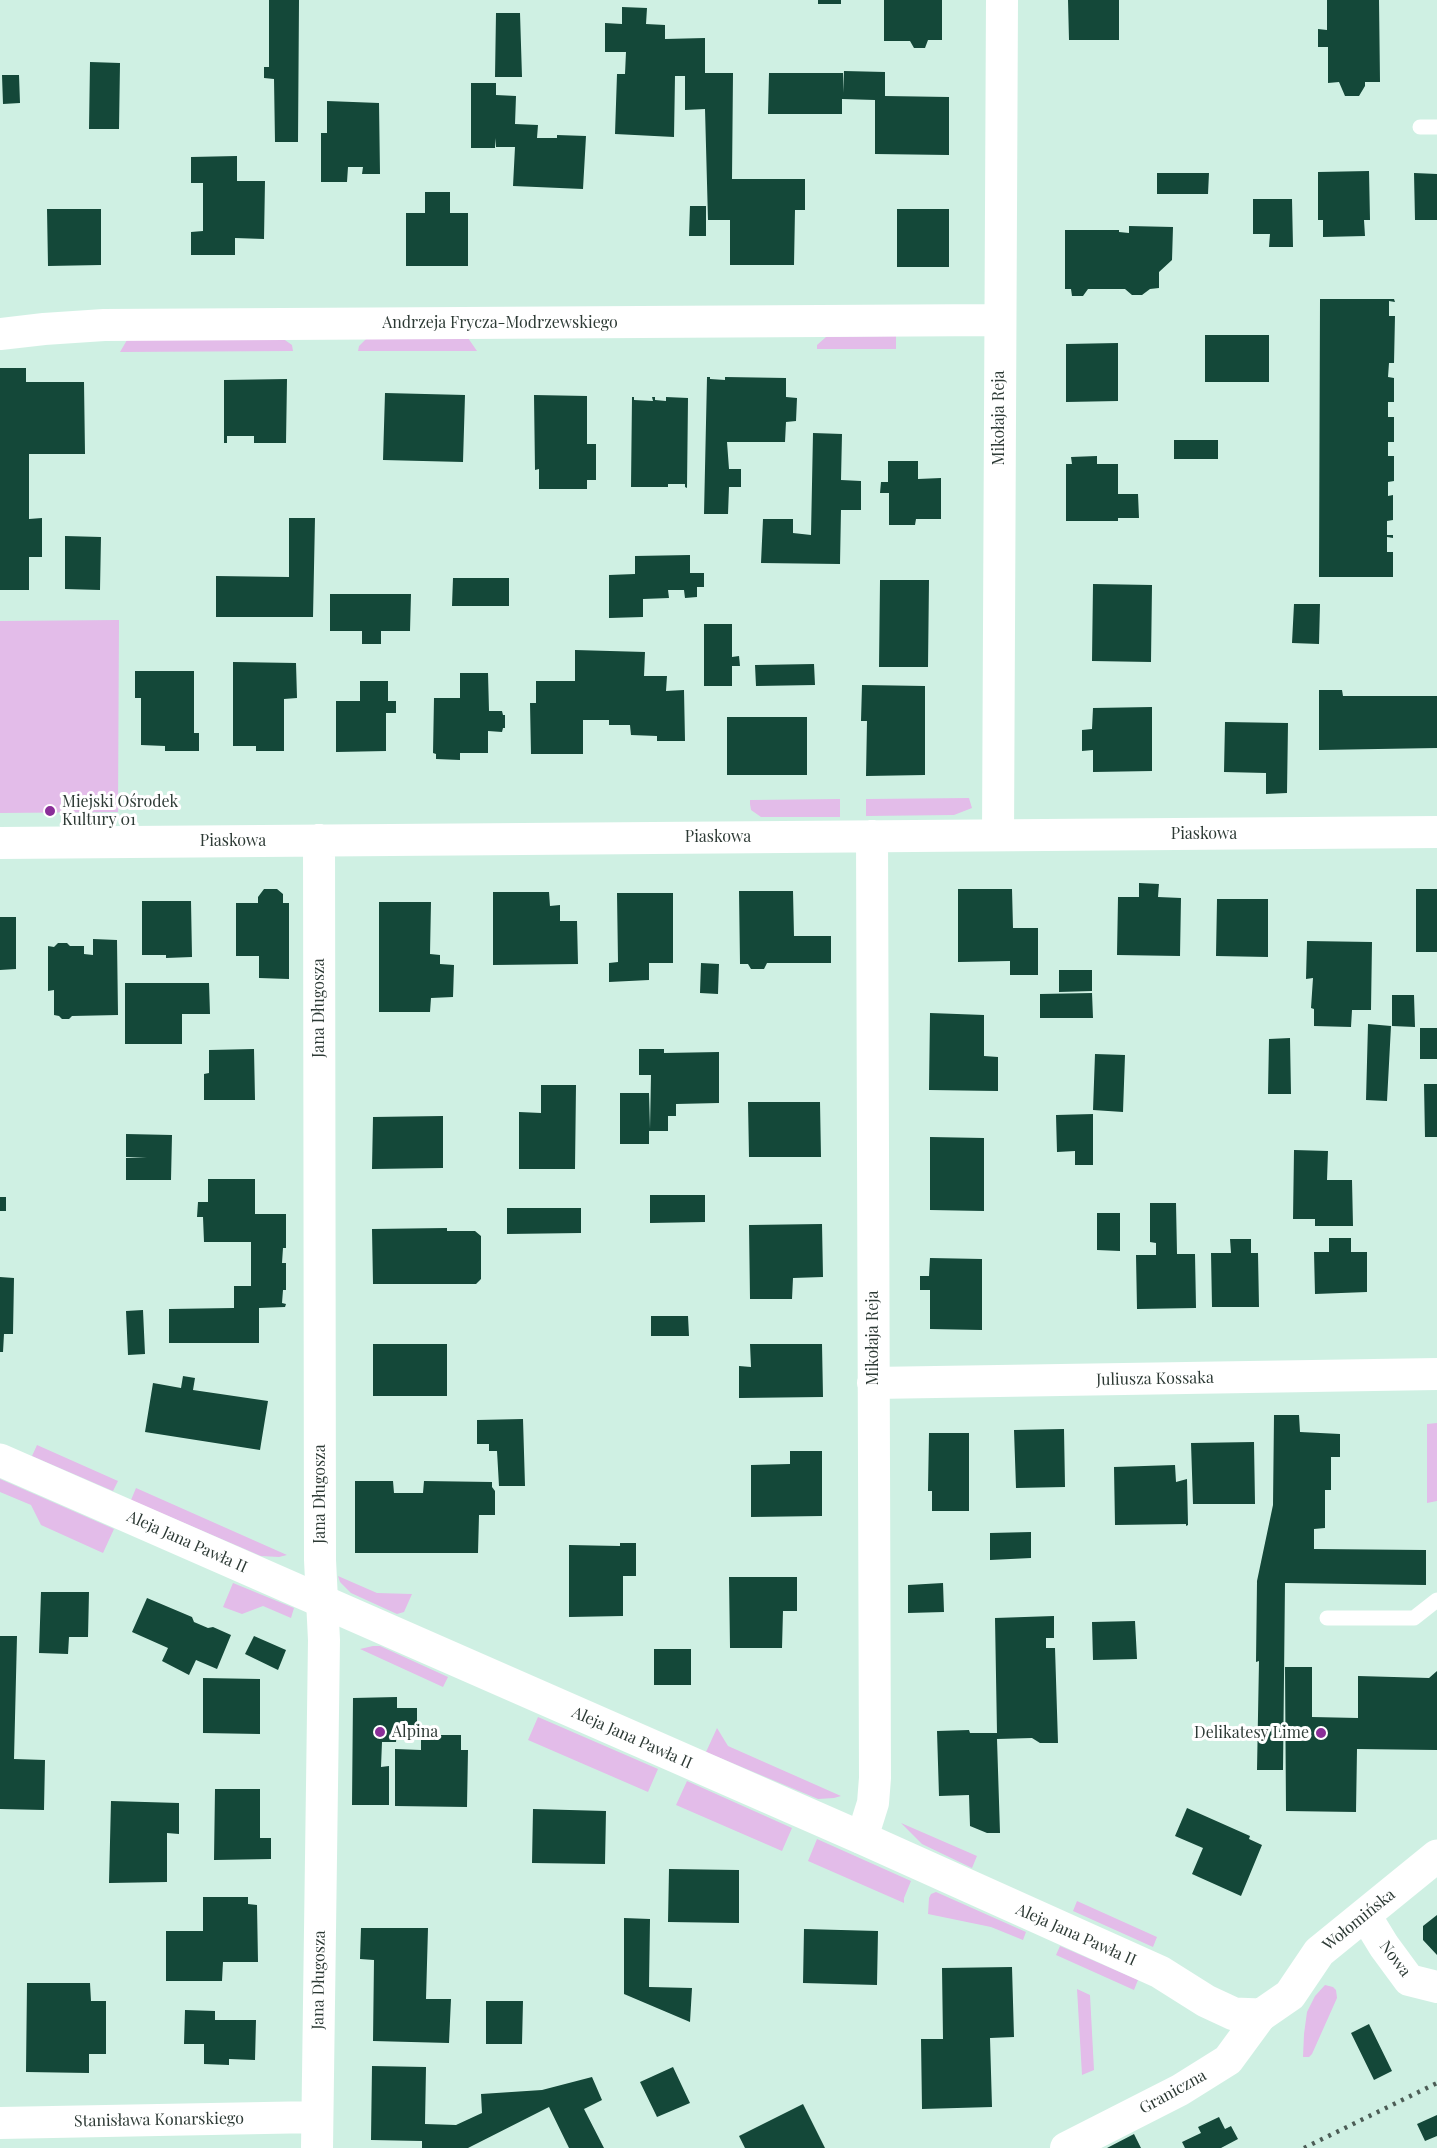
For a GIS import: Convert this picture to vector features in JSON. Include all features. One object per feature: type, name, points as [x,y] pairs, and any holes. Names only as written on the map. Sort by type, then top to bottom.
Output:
[{"type":"street","name":"Mikołaja Reja","points":[[998,835],[1002,0]]},
{"type":"street","name":"Andrzeja Frycza-Modrzewskiego","points":[[0,334],[104,325],[1000,320]]},
{"type":"street","name":"Piaskowa","points":[[0,843],[1437,832]]},
{"type":"street","name":"Mikołaja Reja","points":[[862,1838],[873,1803],[875,1778],[872,836]]},
{"type":"street","name":"Jana Długosza","points":[[317,2148],[324,1640],[320,1537],[319,840]]},
{"type":"street","name":"Juliusza Kossaka","points":[[873,1383],[1437,1374]]},
{"type":"street","name":"Aleja Jana Pawła II","points":[[0,1460],[862,1838],[1160,1972],[1206,2001],[1234,2014],[1261,2015]]},
{"type":"street","name":"Wołomińska","points":[[1261,2015],[1290,1995],[1319,1952],[1437,1856]]},
{"type":"street","name":"Nowa","points":[[1365,1915],[1409,1980],[1437,1987]]},
{"type":"street","name":"Graniczna","points":[[1066,2148],[1180,2090],[1228,2060],[1261,2015]]},
{"type":"street","name":"Stanisława Konarskiego","points":[[0,2123],[317,2117]]},
{"type":"lane","points":[[1420,127],[1437,127]]},
{"type":"lane","points":[[1327,1618],[1414,1618],[1437,1600]]},
{"type":"shaded area","points":[[896,336],[896,349],[817,349],[817,345],[826,337]]},
{"type":"shaded area","points":[[282,338],[292,345],[293,351],[120,352],[127,340]]},
{"type":"shaded area","points":[[468,338],[477,351],[358,351],[359,346],[366,339]]},
{"type":"shaded area","points":[[119,620],[118,812],[0,813],[0,621]]},
{"type":"shaded area","points":[[969,798],[972,808],[954,815],[866,816],[866,799]]},
{"type":"shaded area","points":[[840,799],[840,817],[761,817],[751,810],[750,804],[750,800]]},
{"type":"shaded area","points":[[1437,1423],[1437,1501],[1427,1503],[1427,1424]]},
{"type":"shaded area","points":[[37,1445],[118,1481],[113,1491],[32,1456]]},
{"type":"shaded area","points":[[0,1479],[114,1529],[103,1553],[41,1525],[31,1505],[0,1492]]},
{"type":"shaded area","points":[[136,1488],[287,1555],[261,1556],[131,1500]]},
{"type":"shaded area","points":[[338,1576],[377,1593],[412,1594],[404,1612],[397,1614],[351,1593],[340,1582]]},
{"type":"shaded area","points":[[233,1583],[294,1608],[291,1618],[263,1606],[242,1614],[223,1607]]},
{"type":"shaded area","points":[[380,1646],[448,1677],[443,1687],[360,1649]]},
{"type":"shaded area","points":[[538,1717],[658,1769],[648,1792],[528,1740]]},
{"type":"shaded area","points":[[717,1728],[728,1746],[841,1796],[818,1799],[706,1752]]},
{"type":"shaded area","points":[[687,1781],[792,1828],[782,1851],[676,1805]]},
{"type":"shaded area","points":[[901,1823],[977,1856],[972,1868],[922,1844]]},
{"type":"shaded area","points":[[817,1839],[911,1881],[904,1903],[808,1861]]},
{"type":"shaded area","points":[[936,1892],[1026,1932],[1023,1940],[991,1927],[928,1914],[929,1898]]},
{"type":"shaded area","points":[[1077,1901],[1157,1937],[1153,1947],[1073,1911]]},
{"type":"shaded area","points":[[1060,1946],[1138,1980],[1134,1990],[1056,1955]]},
{"type":"shaded area","points":[[1325,1985],[1336,1990],[1337,1998],[1312,2054],[1309,2057],[1303,2057],[1307,2012],[1315,1996]]},
{"type":"shaded area","points":[[1077,1989],[1090,1995],[1094,2070],[1082,2075]]},
{"type":"building","points":[[269,0],[299,0],[298,142],[275,142],[274,79],[264,78],[264,67],[269,67]]},
{"type":"building","points":[[818,0],[841,0],[841,4],[818,4]]},
{"type":"building","points":[[884,0],[942,0],[942,40],[928,40],[925,48],[914,48],[910,41],[884,41]]},
{"type":"building","points":[[1068,0],[1119,0],[1119,40],[1069,40]]},
{"type":"building","points":[[1327,0],[1379,0],[1380,82],[1365,82],[1359,96],[1345,96],[1339,82],[1328,83],[1328,47],[1318,47],[1318,29],[1327,30]]},
{"type":"building","points":[[622,7],[647,8],[646,24],[665,25],[665,39],[705,38],[705,73],[733,73],[732,179],[805,179],[805,210],[795,210],[794,265],[730,265],[730,220],[708,220],[705,109],[685,110],[685,76],[675,76],[674,137],[615,134],[617,74],[625,74],[626,52],[605,52],[605,23],[622,24]]},
{"type":"building","points":[[496,13],[520,13],[522,77],[495,77]]},
{"type":"building","points":[[90,62],[120,63],[119,129],[89,129]]},
{"type":"building","points":[[844,71],[885,72],[885,96],[949,97],[949,155],[875,154],[875,100],[842,99],[842,114],[768,114],[769,73],[843,73],[843,93]]},
{"type":"building","points":[[2,75],[19,75],[20,103],[3,104]]},
{"type":"building","points":[[471,83],[496,83],[496,95],[516,96],[515,124],[538,125],[537,138],[557,138],[557,135],[586,136],[583,189],[513,186],[515,147],[496,147],[495,138],[495,148],[471,148]]},
{"type":"building","points":[[327,101],[379,103],[380,174],[362,174],[363,167],[348,167],[347,182],[321,182],[321,133],[327,133]]},
{"type":"building","points":[[237,156],[237,181],[265,181],[264,239],[235,238],[235,255],[191,255],[191,232],[203,231],[203,183],[191,183],[191,157]]},
{"type":"building","points":[[1369,171],[1370,220],[1364,220],[1365,236],[1323,237],[1323,220],[1318,220],[1318,172]]},
{"type":"building","points":[[1157,173],[1209,173],[1208,194],[1157,194]]},
{"type":"building","points":[[1414,173],[1437,174],[1437,220],[1415,220]]},
{"type":"building","points":[[425,192],[450,192],[450,213],[468,213],[468,266],[406,266],[406,213],[425,213]]},
{"type":"building","points":[[1253,199],[1292,199],[1293,247],[1269,247],[1270,234],[1253,234]]},
{"type":"building","points":[[690,206],[706,206],[706,236],[689,236]]},
{"type":"building","points":[[47,209],[101,209],[101,265],[48,266]]},
{"type":"building","points":[[897,209],[949,209],[949,267],[897,267]]},
{"type":"building","points":[[1129,226],[1173,227],[1172,260],[1159,272],[1159,288],[1150,289],[1142,295],[1132,295],[1125,289],[1088,289],[1083,296],[1072,296],[1071,289],[1065,289],[1065,230],[1119,230],[1119,232],[1129,233]]},
{"type":"building","points":[[1320,299],[1394,299],[1395,302],[1389,301],[1389,316],[1395,316],[1394,363],[1389,363],[1388,377],[1394,378],[1394,402],[1388,402],[1388,417],[1394,417],[1394,442],[1388,442],[1388,456],[1394,456],[1394,481],[1388,482],[1388,496],[1393,495],[1393,520],[1387,521],[1387,535],[1393,535],[1393,538],[1387,537],[1387,552],[1393,552],[1393,577],[1319,577]]},
{"type":"building","points":[[1205,335],[1269,335],[1269,382],[1205,382]]},
{"type":"building","points":[[1118,343],[1118,401],[1066,402],[1066,344]]},
{"type":"building","points":[[0,368],[26,368],[26,382],[84,382],[85,454],[29,454],[29,519],[42,518],[42,557],[29,557],[29,590],[0,590]]},
{"type":"building","points":[[707,377],[725,380],[725,377],[786,378],[786,397],[797,398],[796,421],[786,422],[785,442],[727,442],[729,469],[741,469],[741,487],[729,487],[728,514],[704,514]]},
{"type":"building","points":[[287,379],[286,443],[254,443],[254,436],[227,436],[227,443],[224,443],[224,380]]},
{"type":"building","points":[[385,393],[465,395],[463,462],[383,460]]},
{"type":"building","points":[[534,395],[587,396],[587,444],[596,444],[596,480],[587,480],[587,489],[539,489],[539,469],[535,470]]},
{"type":"building","points":[[632,397],[634,400],[653,401],[652,397],[655,397],[655,400],[666,401],[666,397],[688,398],[687,488],[685,484],[668,484],[668,487],[631,487]]},
{"type":"building","points":[[813,433],[842,434],[841,480],[861,481],[861,510],[841,510],[840,564],[761,563],[763,519],[793,519],[793,533],[811,535]]},
{"type":"building","points":[[1174,440],[1218,440],[1218,459],[1174,459]]},
{"type":"building","points":[[1097,456],[1097,464],[1118,464],[1118,494],[1138,494],[1139,518],[1118,518],[1118,521],[1066,521],[1066,464],[1072,464],[1071,457]]},
{"type":"building","points":[[888,461],[918,461],[918,479],[941,478],[941,519],[916,519],[915,525],[889,525],[889,493],[880,493],[881,482],[888,482]]},
{"type":"building","points":[[289,518],[315,518],[313,617],[216,617],[216,576],[289,577]]},
{"type":"building","points":[[65,536],[101,537],[100,590],[65,589]]},
{"type":"building","points":[[690,555],[690,573],[704,573],[704,587],[697,587],[697,597],[685,598],[684,590],[668,590],[669,598],[643,599],[643,617],[609,618],[609,575],[635,574],[635,556]]},
{"type":"building","points":[[453,578],[509,578],[509,606],[452,606]]},
{"type":"building","points":[[880,580],[929,580],[928,667],[879,667]]},
{"type":"building","points":[[1093,584],[1152,585],[1151,662],[1092,661]]},
{"type":"building","points":[[330,594],[411,594],[410,631],[381,631],[381,644],[362,644],[362,631],[330,631]]},
{"type":"building","points":[[1294,604],[1320,604],[1319,644],[1292,643]]},
{"type":"building","points":[[704,624],[732,624],[732,657],[739,656],[740,666],[732,666],[732,686],[704,686]]},
{"type":"building","points":[[575,650],[645,652],[644,676],[667,676],[666,691],[684,690],[685,741],[657,741],[657,736],[631,735],[630,725],[609,725],[609,720],[583,720],[583,754],[531,754],[530,703],[536,703],[536,681],[575,681]]},
{"type":"building","points":[[233,662],[296,663],[297,698],[284,699],[284,751],[256,751],[256,746],[233,746]]},
{"type":"building","points":[[814,664],[815,685],[756,686],[755,665]]},
{"type":"building","points":[[135,671],[194,671],[194,733],[199,733],[199,751],[165,751],[165,746],[141,745],[141,698],[135,698]]},
{"type":"building","points":[[460,673],[488,673],[489,711],[502,711],[505,715],[505,728],[502,732],[488,731],[488,753],[460,753],[460,760],[436,759],[436,754],[433,753],[434,698],[460,698]]},
{"type":"building","points":[[360,681],[388,681],[388,701],[396,701],[396,713],[386,713],[386,751],[336,752],[336,701],[360,701]]},
{"type":"building","points":[[862,685],[925,686],[925,775],[866,776],[867,721],[861,721]]},
{"type":"building","points":[[1319,690],[1342,690],[1343,696],[1437,696],[1437,748],[1319,750]]},
{"type":"building","points":[[1152,707],[1152,771],[1093,772],[1093,750],[1082,751],[1082,730],[1092,729],[1093,708]]},
{"type":"building","points":[[727,717],[807,717],[807,775],[727,775]]},
{"type":"building","points":[[1225,722],[1288,723],[1287,793],[1266,794],[1266,773],[1224,772]]},
{"type":"building","points":[[1139,883],[1159,884],[1158,897],[1181,898],[1180,956],[1117,955],[1118,897],[1139,897]]},
{"type":"building","points":[[264,889],[277,889],[283,894],[283,903],[289,903],[289,979],[259,978],[259,956],[236,956],[236,903],[258,903],[258,897]]},
{"type":"building","points":[[958,889],[1012,889],[1013,928],[1038,928],[1038,975],[1010,975],[1010,961],[958,962]]},
{"type":"building","points":[[1416,889],[1437,889],[1437,952],[1416,952]]},
{"type":"building","points":[[739,891],[793,891],[794,936],[831,936],[831,963],[767,963],[764,969],[751,969],[748,964],[740,964]]},
{"type":"building","points":[[493,892],[549,892],[550,906],[560,905],[560,921],[577,921],[578,964],[493,965]]},
{"type":"building","points":[[617,893],[673,893],[673,963],[649,963],[649,980],[609,982],[609,963],[618,962]]},
{"type":"building","points":[[1217,899],[1268,899],[1268,957],[1216,956]]},
{"type":"building","points":[[142,901],[191,901],[192,957],[166,958],[166,955],[142,955]]},
{"type":"building","points":[[379,902],[431,902],[430,954],[440,955],[440,964],[454,965],[453,997],[431,998],[430,1012],[379,1012]]},
{"type":"building","points":[[0,917],[16,917],[16,969],[0,970]]},
{"type":"building","points":[[93,939],[117,940],[118,1015],[72,1016],[69,1019],[62,1019],[54,1015],[54,990],[48,991],[48,946],[54,947],[58,943],[67,943],[70,946],[84,946],[84,954],[93,955]]},
{"type":"building","points":[[1307,941],[1372,942],[1371,1010],[1352,1010],[1351,1027],[1314,1026],[1314,1009],[1311,1008],[1313,978],[1306,979]]},
{"type":"building","points":[[701,963],[719,964],[718,994],[700,993]]},
{"type":"building","points":[[1059,970],[1092,970],[1092,991],[1059,992]]},
{"type":"building","points":[[125,983],[209,983],[210,1014],[182,1014],[182,1044],[125,1044]]},
{"type":"building","points":[[1092,993],[1093,1018],[1040,1018],[1040,994]]},
{"type":"building","points":[[1392,995],[1414,995],[1415,1027],[1392,1026]]},
{"type":"building","points":[[930,1013],[984,1015],[984,1056],[998,1057],[998,1091],[929,1090]]},
{"type":"building","points":[[1368,1024],[1391,1026],[1387,1101],[1366,1100]]},
{"type":"building","points":[[1420,1028],[1437,1028],[1437,1059],[1420,1059]]},
{"type":"building","points":[[1290,1038],[1291,1094],[1268,1094],[1269,1039]]},
{"type":"building","points":[[254,1049],[255,1100],[204,1100],[204,1074],[209,1073],[209,1050]]},
{"type":"building","points":[[639,1049],[664,1049],[664,1053],[719,1052],[719,1103],[676,1104],[676,1116],[668,1116],[668,1131],[649,1131],[649,1144],[620,1144],[620,1093],[649,1093],[650,1129],[651,1075],[639,1075]]},
{"type":"building","points":[[1095,1054],[1125,1055],[1123,1112],[1093,1110]]},
{"type":"building","points":[[1424,1084],[1437,1084],[1437,1137],[1425,1137]]},
{"type":"building","points":[[541,1085],[576,1085],[575,1169],[519,1169],[519,1112],[541,1113]]},
{"type":"building","points":[[748,1102],[820,1102],[821,1157],[749,1157]]},
{"type":"building","points":[[1093,1114],[1093,1165],[1075,1165],[1075,1151],[1057,1152],[1056,1115]]},
{"type":"building","points":[[443,1116],[443,1168],[372,1169],[373,1117]]},
{"type":"building","points":[[126,1134],[172,1135],[171,1180],[126,1180],[126,1158],[147,1157],[126,1157]]},
{"type":"building","points":[[930,1137],[984,1138],[984,1211],[930,1210]]},
{"type":"building","points":[[1294,1150],[1328,1151],[1327,1180],[1352,1180],[1353,1226],[1315,1226],[1315,1219],[1293,1219]]},
{"type":"building","points":[[208,1179],[255,1179],[255,1214],[286,1214],[286,1248],[283,1248],[282,1263],[286,1263],[286,1290],[283,1290],[282,1303],[286,1304],[285,1307],[259,1308],[259,1343],[169,1343],[169,1309],[234,1308],[234,1286],[251,1286],[251,1242],[204,1242],[203,1217],[197,1217],[198,1202],[208,1202]]},
{"type":"building","points":[[650,1195],[705,1195],[705,1222],[650,1223]]},
{"type":"building","points":[[0,1197],[6,1197],[6,1211],[0,1211]]},
{"type":"building","points":[[1150,1203],[1176,1203],[1177,1254],[1195,1254],[1196,1308],[1137,1309],[1136,1255],[1156,1255],[1156,1243],[1150,1242]]},
{"type":"building","points":[[507,1208],[581,1208],[581,1233],[507,1234]]},
{"type":"building","points":[[1097,1213],[1120,1213],[1120,1251],[1097,1250]]},
{"type":"building","points":[[822,1224],[823,1277],[793,1278],[792,1299],[750,1299],[749,1225]]},
{"type":"building","points":[[447,1228],[447,1231],[475,1231],[481,1236],[481,1279],[476,1284],[373,1284],[372,1229]]},
{"type":"building","points":[[1329,1238],[1351,1238],[1351,1252],[1367,1252],[1367,1292],[1315,1294],[1314,1252],[1329,1252]]},
{"type":"building","points":[[1230,1239],[1251,1239],[1251,1253],[1258,1253],[1259,1307],[1212,1307],[1211,1253],[1231,1253]]},
{"type":"building","points":[[930,1258],[982,1259],[982,1330],[930,1329],[930,1290],[920,1290],[920,1276],[929,1276]]},
{"type":"building","points":[[0,1277],[14,1278],[13,1334],[4,1334],[3,1352],[0,1352]]},
{"type":"building","points":[[143,1310],[145,1354],[128,1355],[126,1311]]},
{"type":"building","points":[[651,1316],[688,1316],[689,1336],[651,1336]]},
{"type":"building","points":[[373,1344],[447,1344],[447,1396],[373,1396]]},
{"type":"building","points":[[750,1344],[822,1344],[823,1397],[739,1398],[739,1366],[751,1367]]},
{"type":"building","points":[[183,1376],[195,1378],[193,1390],[268,1401],[260,1450],[145,1432],[153,1383],[181,1388]]},
{"type":"building","points":[[1274,1415],[1299,1415],[1300,1432],[1340,1434],[1340,1457],[1331,1457],[1331,1490],[1325,1490],[1325,1528],[1314,1529],[1314,1549],[1426,1550],[1426,1585],[1285,1583],[1283,1770],[1257,1770],[1259,1661],[1256,1662],[1257,1581],[1273,1505]]},
{"type":"building","points":[[523,1419],[525,1486],[499,1486],[497,1451],[489,1451],[489,1444],[477,1444],[477,1420]]},
{"type":"building","points":[[1064,1429],[1065,1487],[1016,1488],[1014,1430]]},
{"type":"building","points":[[929,1433],[969,1433],[969,1511],[932,1511],[932,1491],[928,1491]]},
{"type":"building","points":[[1254,1442],[1255,1504],[1193,1504],[1191,1443]]},
{"type":"building","points":[[790,1451],[822,1451],[822,1516],[751,1517],[751,1465],[790,1464]]},
{"type":"building","points":[[1175,1465],[1176,1482],[1187,1479],[1188,1525],[1115,1525],[1114,1467]]},
{"type":"building","points":[[355,1481],[393,1481],[394,1493],[423,1493],[424,1481],[492,1482],[495,1491],[495,1515],[479,1515],[478,1553],[355,1553]]},
{"type":"building","points":[[1031,1532],[1031,1558],[990,1560],[990,1533]]},
{"type":"building","points":[[620,1543],[636,1543],[636,1576],[623,1576],[623,1616],[569,1617],[569,1545],[620,1546]]},
{"type":"building","points":[[729,1577],[797,1577],[797,1611],[783,1611],[782,1648],[730,1648]]},
{"type":"building","points":[[943,1583],[944,1612],[908,1613],[908,1585]]},
{"type":"building","points":[[41,1592],[89,1592],[88,1637],[69,1637],[68,1654],[39,1653]]},
{"type":"building","points":[[147,1598],[192,1617],[194,1622],[231,1635],[217,1669],[196,1660],[189,1675],[162,1661],[168,1648],[132,1632]]},
{"type":"building","points":[[1054,1616],[1054,1638],[1046,1638],[1046,1648],[1055,1648],[1058,1743],[1040,1743],[1032,1738],[997,1739],[1000,1833],[987,1833],[970,1826],[969,1795],[939,1796],[937,1731],[969,1730],[970,1733],[997,1733],[995,1618]]},
{"type":"building","points":[[1135,1621],[1137,1659],[1093,1660],[1092,1622]]},
{"type":"building","points":[[0,1636],[17,1636],[14,1759],[45,1760],[44,1810],[0,1809]]},
{"type":"building","points":[[254,1636],[286,1650],[278,1670],[245,1654]]},
{"type":"building","points":[[654,1649],[691,1649],[691,1685],[654,1685]]},
{"type":"building","points":[[1285,1667],[1312,1667],[1312,1717],[1358,1718],[1358,1676],[1429,1678],[1437,1671],[1437,1750],[1357,1749],[1356,1812],[1286,1811]]},
{"type":"building","points":[[203,1678],[260,1679],[260,1734],[203,1733]]},
{"type":"building","name":"Alpina","points":[[397,1697],[397,1708],[417,1708],[417,1732],[397,1732],[396,1742],[382,1742],[381,1767],[389,1766],[389,1805],[352,1805],[353,1698]]},
{"type":"building","points":[[421,1735],[461,1735],[461,1750],[468,1750],[467,1807],[395,1806],[395,1749],[421,1750]]},
{"type":"building","points":[[215,1789],[260,1789],[260,1838],[271,1838],[271,1859],[214,1860]]},
{"type":"building","points":[[111,1801],[179,1803],[179,1834],[167,1833],[167,1882],[109,1883]]},
{"type":"building","points":[[1187,1808],[1250,1836],[1249,1839],[1262,1845],[1241,1896],[1192,1874],[1203,1848],[1175,1836]]},
{"type":"building","points":[[533,1809],[606,1811],[605,1864],[532,1863]]},
{"type":"building","points":[[669,1869],[739,1870],[739,1923],[668,1922]]},
{"type":"building","points":[[203,1897],[248,1897],[248,1904],[257,1905],[258,1962],[223,1962],[222,1981],[166,1981],[166,1931],[203,1931]]},
{"type":"building","points":[[1437,1915],[1437,1955],[1423,1940],[1423,1926]]},
{"type":"building","points":[[624,1918],[650,1919],[649,1987],[692,1988],[690,2022],[624,1994]]},
{"type":"building","points":[[361,1928],[428,1928],[426,1999],[451,1999],[449,2043],[373,2041],[374,1960],[360,1959]]},
{"type":"building","points":[[804,1929],[878,1931],[877,1985],[803,1983]]},
{"type":"building","points":[[1012,1967],[1014,2037],[990,2038],[992,2107],[922,2109],[921,2039],[943,2039],[942,1968]]},
{"type":"building","points":[[27,1983],[90,1983],[91,2001],[106,2001],[106,2054],[89,2054],[89,2073],[26,2072]]},
{"type":"building","points":[[486,2001],[523,2001],[522,2044],[486,2044]]},
{"type":"building","points":[[185,2010],[215,2011],[215,2020],[256,2020],[255,2060],[229,2059],[229,2065],[204,2064],[204,2044],[184,2044]]},
{"type":"building","points":[[1369,2024],[1392,2071],[1374,2080],[1351,2033]]},
{"type":"building","points":[[372,2066],[426,2067],[425,2124],[456,2125],[482,2113],[481,2094],[542,2090],[592,2077],[602,2100],[584,2109],[604,2148],[569,2148],[549,2107],[468,2148],[422,2148],[422,2141],[371,2140]]},
{"type":"building","points":[[673,2067],[690,2103],[657,2117],[640,2082]]},
{"type":"building","points":[[803,2104],[825,2148],[745,2148],[739,2136]]},
{"type":"building","points":[[1437,2115],[1437,2136],[1425,2141],[1417,2124]]},
{"type":"building","points":[[1219,2117],[1225,2129],[1231,2126],[1238,2139],[1221,2148],[1185,2148],[1182,2142],[1201,2133],[1198,2127]]},
{"type":"building","points":[[1134,2134],[1141,2148],[1107,2148]]},
{"type":"railway","points":[[1304,2148],[1437,2083]]},
{"type":"place","name":"Miejski Ośrodek Kultury 01","points":[[50,811]]},
{"type":"place","name":"Alpina","points":[[380,1732]]},
{"type":"place","name":"Delikatesy Lime","points":[[1321,1733]]}]
